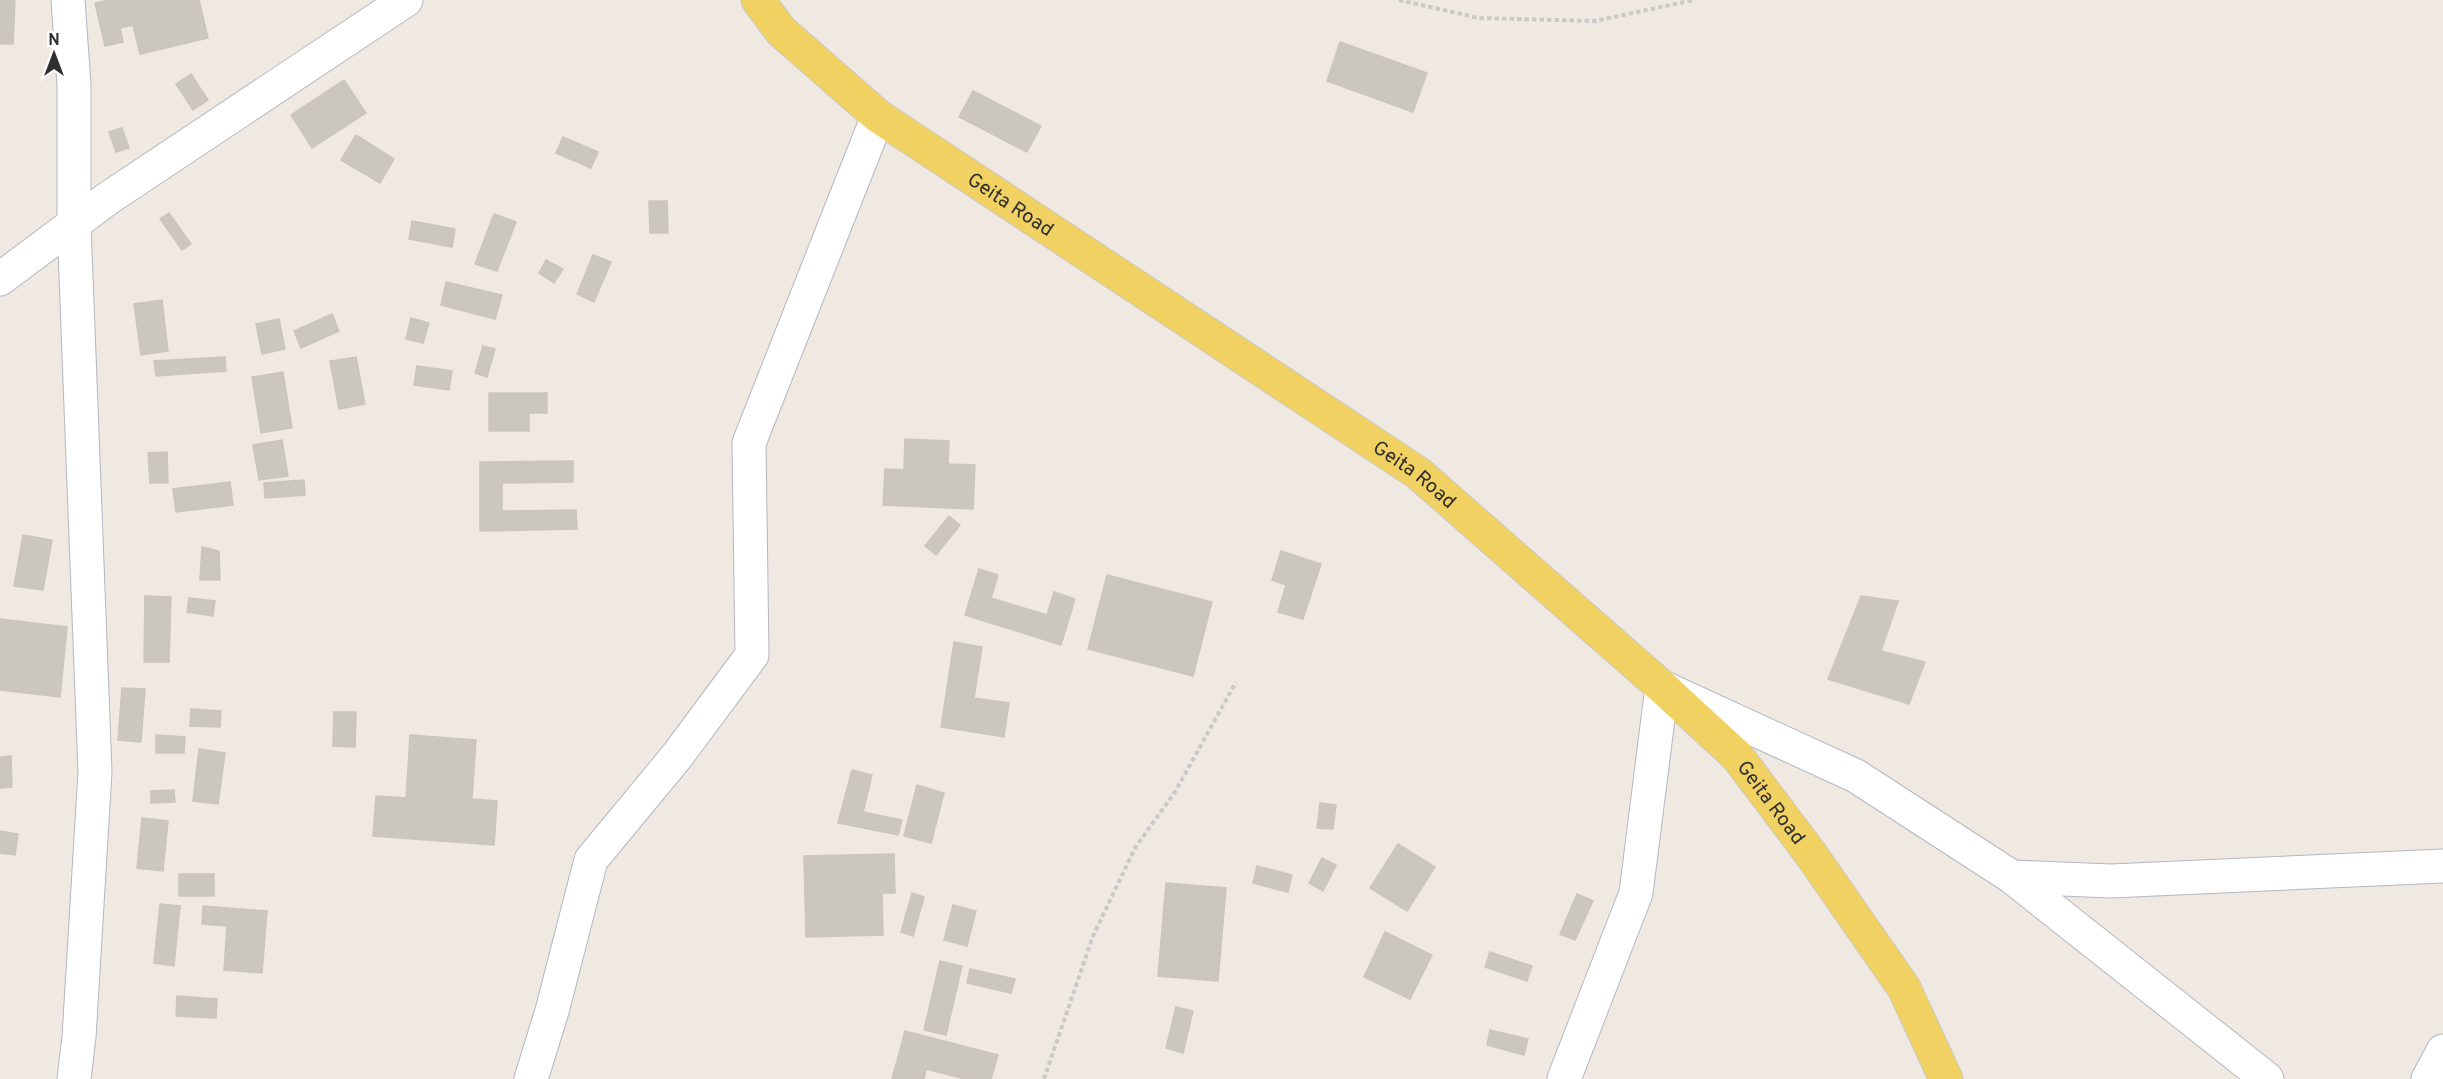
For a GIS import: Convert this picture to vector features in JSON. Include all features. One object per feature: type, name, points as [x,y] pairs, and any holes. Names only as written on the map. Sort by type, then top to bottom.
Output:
[{"type":"main road","name":"Geita Road","points":[[758,0],[781,31],[878,116],[1418,473],[1662,687],[1737,756],[1810,853],[1904,988],[1946,1079]]},
{"type":"street","points":[[68,0],[74,85],[74,224],[95,772],[79,1037],[74,1079]]},
{"type":"street","points":[[0,279],[126,186],[406,0]]},
{"type":"street","points":[[531,1079],[552,1011],[591,860],[677,756],[752,655],[749,443],[878,116]]},
{"type":"street","points":[[1564,1079],[1636,893],[1662,687],[1856,776],[2012,877],[2250,1073]]},
{"type":"street","points":[[2012,877],[2111,881],[2443,866]]},
{"type":"street","points":[[2428,1079],[2443,1051]]},
{"type":"path","points":[[1400,0],[1479,18],[1595,21],[1694,0]]},
{"type":"path","points":[[1044,1079],[1093,936],[1135,848],[1175,792],[1236,682]]},
{"type":"building","points":[[0,0],[15,0],[13,44],[0,44]]},
{"type":"building","points":[[109,0],[199,0],[208,38],[140,54],[133,25],[120,28],[123,42],[105,46],[95,3]]},
{"type":"building","points":[[1340,42],[1427,73],[1413,112],[1327,81]]},
{"type":"building","points":[[191,74],[208,100],[193,110],[176,84]]},
{"type":"building","points":[[344,80],[366,113],[312,148],[291,115]]},
{"type":"building","points":[[973,91],[1041,126],[1027,152],[959,117]]},
{"type":"building","points":[[122,128],[129,148],[116,152],[109,132]]},
{"type":"building","points":[[356,135],[394,159],[380,183],[341,160]]},
{"type":"building","points":[[563,137],[598,152],[591,168],[556,153]]},
{"type":"building","points":[[649,201],[667,201],[668,233],[650,233]]},
{"type":"building","points":[[169,213],[191,244],[182,250],[160,219]]},
{"type":"building","points":[[494,214],[516,222],[497,271],[475,264]]},
{"type":"building","points":[[412,221],[455,229],[452,247],[409,239]]},
{"type":"building","points":[[593,255],[611,262],[594,302],[577,294]]},
{"type":"building","points":[[546,260],[563,269],[554,283],[539,273]]},
{"type":"building","points":[[446,282],[502,295],[495,319],[441,305]]},
{"type":"building","points":[[162,300],[168,351],[141,355],[134,304]]},
{"type":"building","points":[[332,314],[339,331],[301,348],[294,331]]},
{"type":"building","points":[[411,318],[429,323],[423,343],[406,339]]},
{"type":"building","points":[[279,319],[285,349],[262,354],[256,324]]},
{"type":"building","points":[[483,346],[495,349],[487,377],[475,373]]},
{"type":"building","points":[[225,357],[226,371],[156,376],[154,361]]},
{"type":"building","points":[[356,357],[365,404],[339,409],[330,361]]},
{"type":"building","points":[[417,366],[452,371],[449,390],[414,385]]},
{"type":"building","points":[[283,372],[292,428],[261,433],[252,377]]},
{"type":"building","points":[[489,393],[547,393],[547,413],[529,413],[529,431],[489,431]]},
{"type":"building","points":[[905,439],[949,441],[948,464],[975,465],[973,509],[883,505],[885,469],[904,470]]},
{"type":"building","points":[[282,440],[288,476],[259,480],[253,445]]},
{"type":"building","points":[[167,452],[168,483],[150,483],[148,453]]},
{"type":"building","points":[[573,461],[573,482],[502,483],[502,511],[576,510],[577,529],[480,531],[480,462]]},
{"type":"building","points":[[304,480],[305,495],[265,498],[264,483]]},
{"type":"building","points":[[230,482],[233,505],[176,512],[173,489]]},
{"type":"building","points":[[949,516],[960,525],[936,555],[925,546]]},
{"type":"building","points":[[23,535],[52,540],[43,590],[14,586]]},
{"type":"building","points":[[202,547],[219,551],[220,580],[200,580]]},
{"type":"building","points":[[1281,551],[1321,564],[1303,619],[1278,612],[1286,585],[1272,580]]},
{"type":"building","points":[[979,569],[998,575],[991,598],[1047,615],[1054,592],[1075,599],[1061,645],[965,615]]},
{"type":"building","points":[[1107,575],[1212,602],[1193,676],[1088,649]]},
{"type":"building","points":[[145,596],[171,597],[169,662],[144,662]]},
{"type":"building","points":[[1861,596],[1898,601],[1881,651],[1925,662],[1909,704],[1828,679]]},
{"type":"building","points":[[189,598],[215,601],[213,616],[187,612]]},
{"type":"building","points":[[0,619],[67,627],[60,697],[0,690]]},
{"type":"building","points":[[954,642],[982,647],[974,698],[1009,703],[1004,737],[941,727]]},
{"type":"building","points":[[122,688],[145,689],[141,742],[118,740]]},
{"type":"building","points":[[191,709],[221,711],[220,727],[190,726]]},
{"type":"building","points":[[334,712],[356,712],[355,747],[333,746]]},
{"type":"building","points":[[156,735],[185,737],[184,753],[156,753]]},
{"type":"building","points":[[410,735],[476,740],[472,799],[497,801],[494,845],[373,836],[376,796],[406,798]]},
{"type":"building","points":[[199,749],[225,753],[218,804],[193,801]]},
{"type":"building","points":[[11,756],[12,787],[0,788],[0,757]]},
{"type":"building","points":[[852,770],[872,775],[863,812],[902,820],[898,835],[838,823]]},
{"type":"building","points":[[917,785],[944,793],[931,843],[904,836]]},
{"type":"building","points":[[174,790],[175,802],[151,803],[151,791]]},
{"type":"building","points":[[1320,803],[1336,805],[1333,829],[1317,828]]},
{"type":"building","points":[[142,818],[168,821],[163,871],[137,868]]},
{"type":"building","points":[[0,831],[18,834],[15,855],[0,853]]},
{"type":"building","points":[[1398,844],[1435,867],[1407,911],[1370,888]]},
{"type":"building","points":[[894,854],[895,893],[882,893],[883,935],[806,937],[804,856]]},
{"type":"building","points":[[1322,858],[1336,865],[1323,891],[1309,883]]},
{"type":"building","points":[[1257,866],[1292,875],[1288,892],[1253,883]]},
{"type":"building","points":[[179,874],[214,874],[214,896],[179,896]]},
{"type":"building","points":[[1166,883],[1226,888],[1218,981],[1158,976]]},
{"type":"building","points":[[912,893],[924,897],[913,936],[901,932]]},
{"type":"building","points":[[1577,894],[1593,901],[1575,940],[1560,934]]},
{"type":"building","points":[[160,904],[180,906],[174,966],[154,963]]},
{"type":"building","points":[[953,905],[976,911],[967,946],[944,940]]},
{"type":"building","points":[[203,906],[267,911],[262,973],[224,970],[227,926],[202,924]]},
{"type":"building","points":[[1385,932],[1432,955],[1410,999],[1364,977]]},
{"type":"building","points":[[1490,952],[1532,966],[1527,981],[1485,967]]},
{"type":"building","points":[[940,961],[962,966],[946,1035],[924,1030]]},
{"type":"building","points":[[970,969],[1015,979],[1011,993],[967,983]]},
{"type":"building","points":[[177,996],[217,999],[216,1018],[176,1016]]},
{"type":"building","points":[[1176,1007],[1193,1011],[1183,1053],[1166,1048]]},
{"type":"building","points":[[1490,1030],[1528,1039],[1524,1055],[1487,1045]]},
{"type":"building","points":[[905,1031],[998,1055],[991,1079],[965,1079],[926,1069],[924,1079],[892,1079]]}]
